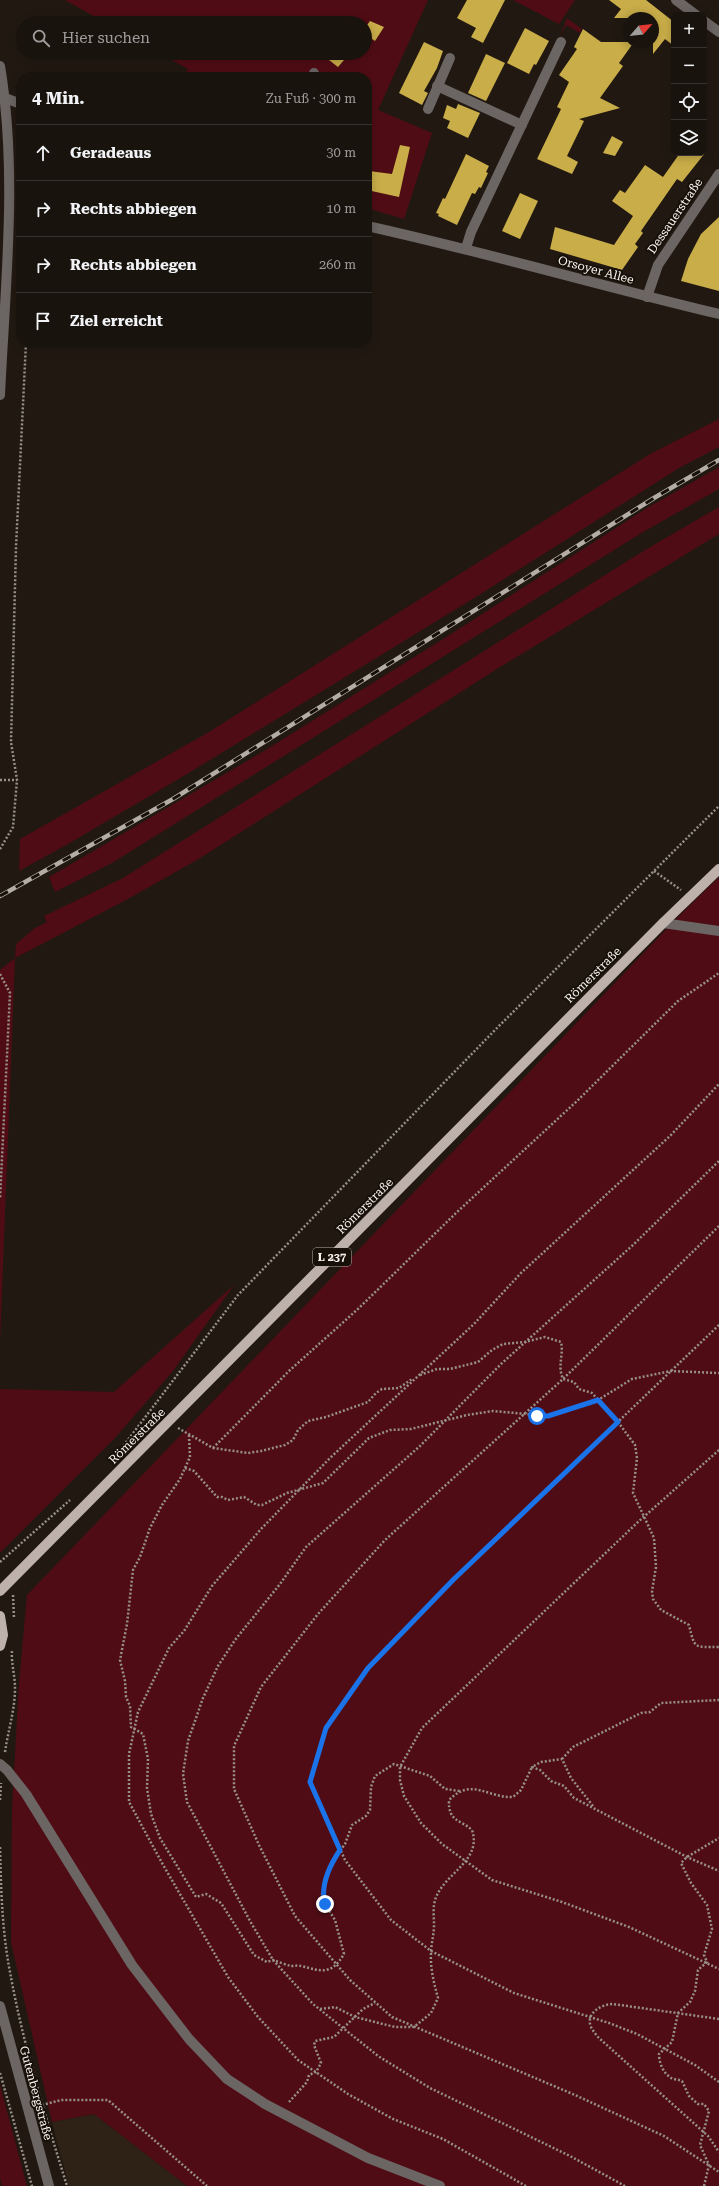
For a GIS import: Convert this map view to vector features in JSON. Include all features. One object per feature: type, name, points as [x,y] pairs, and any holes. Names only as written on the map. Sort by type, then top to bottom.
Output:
[{"type":"main road","name":"Römerstraße","points":[[3,1589],[663,923],[719,869]]},
{"type":"main road","points":[[0,1616],[3,1635],[0,1646]]},
{"type":"street","points":[[676,0],[692,12]]},
{"type":"street","points":[[707,23],[719,32]]},
{"type":"street","points":[[466,248],[471,232],[562,42]]},
{"type":"street","points":[[428,109],[450,58]]},
{"type":"street","points":[[0,66],[9,186],[0,395]]},
{"type":"street","points":[[437,86],[522,125]]},
{"type":"street","points":[[3,98],[16,102]]},
{"type":"street","name":"Dessauerstraße","points":[[647,297],[658,265],[719,174]]},
{"type":"street","name":"Orsoyer Allee","points":[[372,227],[466,248],[647,297],[719,314]]},
{"type":"street","points":[[663,923],[719,931]]},
{"type":"street","points":[[1,1765],[26,1794],[132,1964],[189,2039],[227,2079],[283,2113],[368,2158],[440,2186]]},
{"type":"street","name":"Gutenbergstraße","points":[[0,2006],[26,2108],[49,2186]]},
{"type":"path","points":[[0,849],[13,827],[16,780],[11,742],[16,547],[26,348]]},
{"type":"path","points":[[0,780],[16,780]]},
{"type":"path","points":[[117,1454],[238,1295],[490,1035],[719,806]]},
{"type":"path","points":[[654,871],[691,897]]},
{"type":"path","points":[[213,1448],[289,1371],[359,1308],[456,1213],[577,1101],[678,1001],[719,973]]},
{"type":"path","points":[[0,974],[10,993],[0,1199]]},
{"type":"path","points":[[526,2186],[443,2139],[394,2119],[348,2094],[298,2060],[258,2017],[228,1978],[129,1802],[129,1754],[138,1712],[169,1648],[184,1631],[212,1586],[330,1458],[474,1324],[521,1273],[670,1136],[719,1084]]},
{"type":"path","points":[[625,2186],[570,2156],[430,2088],[378,2056],[319,2009],[273,1960],[235,1893],[187,1802],[183,1774],[188,1741],[203,1698],[218,1666],[235,1640],[280,1584],[306,1547],[420,1446],[525,1342],[633,1245],[719,1161]]},
{"type":"path","points":[[719,1226],[563,1379],[385,1540],[318,1614],[261,1687],[234,1746],[234,1789],[259,1845],[296,1916],[350,1980],[375,2003],[392,2017],[576,2095],[664,2136],[719,2172]]},
{"type":"path","points":[[719,1325],[453,1580],[368,1668],[326,1728],[310,1782],[345,1860],[391,1920],[431,1951],[514,1993],[590,2017],[637,2034],[695,2065],[719,2082]]},
{"type":"path","points":[[168,1422],[213,1448],[248,1453],[285,1446],[294,1440],[298,1430],[308,1421],[326,1417],[368,1402],[382,1389],[399,1388],[419,1375],[437,1369],[450,1369],[478,1362],[492,1350],[503,1344],[525,1342],[545,1337],[561,1342],[562,1348],[559,1370],[563,1379]]},
{"type":"path","points":[[185,1468],[197,1474],[216,1497],[222,1497],[228,1500],[244,1497],[257,1505],[262,1505],[282,1495],[323,1483],[369,1438],[390,1430],[411,1429],[444,1422],[466,1415],[493,1411],[548,1416],[598,1400],[632,1379],[671,1372],[719,1374]]},
{"type":"path","points":[[563,1379],[574,1382],[579,1389],[592,1393],[635,1444],[638,1458],[633,1493],[654,1538],[656,1567],[652,1591],[653,1599],[661,1610],[689,1625],[691,1640],[694,1644],[700,1647],[719,1647]]},
{"type":"path","points":[[189,1435],[190,1457],[150,1528],[140,1557],[133,1570],[126,1630],[120,1660],[125,1681],[126,1697],[130,1706],[129,1717],[131,1727],[143,1734],[148,1759],[147,1788],[151,1814],[160,1838],[196,1897],[206,1894],[222,1903],[254,1955],[268,1962],[273,1960],[290,1966],[302,1966],[320,1972],[337,1965],[344,1954],[336,1920],[325,1904],[322,1894],[332,1862],[345,1844],[352,1826],[366,1816],[370,1810],[372,1793],[371,1787],[375,1776],[394,1764],[430,1776],[445,1789],[460,1791]]},
{"type":"path","points":[[719,1450],[644,1516],[422,1728],[400,1767],[400,1780],[404,1796],[421,1823],[442,1844],[492,1880],[562,1902],[621,1924],[719,1968]]},
{"type":"path","points":[[0,1562],[72,1499]]},
{"type":"path","points":[[3,1589],[15,1597],[14,1620]]},
{"type":"path","points":[[1,1765],[12,1716],[15,1687],[12,1672],[12,1648]]},
{"type":"path","points":[[319,2009],[335,2007],[355,2017],[395,2026],[414,2027],[431,2013],[438,1998],[435,1988],[431,1951],[433,1942],[433,1908],[436,1895],[456,1870],[467,1862],[475,1838],[472,1830],[456,1821],[448,1808],[449,1800],[460,1791],[466,1789],[481,1789],[504,1797],[513,1797],[521,1790],[532,1767],[541,1762],[562,1759],[573,1747],[641,1713],[650,1712],[661,1703],[719,1700]]},
{"type":"path","points":[[562,1759],[571,1778],[593,1806]]},
{"type":"path","points":[[532,1767],[540,1770],[551,1782],[564,1786],[574,1798],[593,1806],[686,1856],[719,1871]]},
{"type":"path","points":[[707,1962],[704,1955],[712,1929],[707,1905],[684,1871],[681,1863],[686,1856],[719,1838]]},
{"type":"path","points":[[0,1847],[1,1897],[9,1970],[20,2024],[66,2186]]},
{"type":"path","points":[[704,2186],[709,2165],[701,2152],[700,2145],[709,2110],[704,2104],[698,2104],[689,2096],[682,2081],[671,2078],[666,2074],[659,2060],[659,2054],[672,2042],[678,2013],[690,2002],[695,1991],[698,1970],[707,1962]]},
{"type":"path","points":[[283,2113],[287,2104],[307,2082],[309,2075],[316,2072],[322,2063],[314,2045],[315,2041],[334,2037],[355,2017],[375,2003]]},
{"type":"path","points":[[719,2019],[654,2008],[605,2004],[597,2009],[590,2017],[591,2027],[599,2038],[704,2132],[719,2152]]},
{"type":"path","points":[[0,2073],[32,2186]]},
{"type":"path","points":[[26,2108],[61,2100],[108,2100],[207,2186]]},
{"type":"shaded area","points":[[65,0],[428,0],[378,110],[432,133],[404,219],[372,209],[372,72],[186,72],[188,69],[172,60],[372,60],[372,16],[94,16]]},
{"type":"shaded area","points":[[513,0],[575,0],[559,24]]},
{"type":"shaded area","points":[[567,18],[582,29],[580,33],[566,25],[560,37]]},
{"type":"shaded area","points":[[719,419],[719,447],[679,468],[479,595],[192,771],[19,871],[20,839],[209,732],[650,454]]},
{"type":"shaded area","points":[[719,467],[719,489],[643,532],[112,863],[55,892],[49,877],[264,751],[451,634],[647,508]]},
{"type":"shaded area","points":[[719,507],[719,534],[500,667],[197,860],[126,900],[15,958],[16,944],[35,928],[47,922],[44,916],[123,878],[645,550]]},
{"type":"shaded area","points":[[719,877],[719,2186],[187,2186],[94,2114],[52,2122],[11,1942],[12,1808],[19,1683],[27,1595],[681,914]]},
{"type":"shaded area","points":[[15,958],[0,1342],[0,970]]},
{"type":"shaded area","points":[[234,1285],[173,1371],[114,1439],[0,1553],[0,1389],[114,1392]]},
{"type":"shaded area","points":[[0,2085],[27,2186],[2,2186],[0,2178]]},
{"type":"shaded area","points":[[94,2114],[187,2186],[69,2186],[52,2122]]},
{"type":"building","points":[[467,0],[505,0],[483,43],[471,37],[476,28],[457,18]]},
{"type":"building","points":[[609,0],[646,0],[671,20],[671,44],[665,39],[659,46],[659,12],[623,12],[623,18],[614,18],[621,9]]},
{"type":"building","points":[[372,22],[384,27],[375,41],[372,39]]},
{"type":"building","points":[[525,28],[549,41],[536,65],[534,64],[529,74],[507,63]]},
{"type":"building","points":[[583,29],[601,42],[623,42],[623,48],[630,48],[619,63],[623,66],[600,98],[620,108],[579,119],[584,121],[567,156],[578,162],[572,174],[537,159],[561,109],[557,107],[569,82],[559,75],[577,49],[574,47]]},
{"type":"building","points":[[424,42],[443,51],[437,68],[424,91],[428,93],[422,105],[399,93]]},
{"type":"building","points":[[653,48],[658,48],[653,54]]},
{"type":"building","points":[[486,54],[505,63],[486,101],[468,93]]},
{"type":"building","points":[[329,60],[344,60],[338,67]]},
{"type":"building","points":[[458,104],[480,113],[468,138],[447,128],[450,121],[443,118],[447,105],[456,109]]},
{"type":"building","points":[[612,136],[623,142],[615,156],[603,153]]},
{"type":"building","points":[[400,145],[410,147],[399,197],[372,191],[372,171],[392,174]]},
{"type":"building","points":[[466,154],[489,166],[486,172],[488,173],[481,188],[479,187],[475,194],[472,193],[457,225],[438,216],[439,214],[436,213],[443,198],[445,199]]},
{"type":"building","points":[[678,156],[703,156],[682,182],[677,179],[641,231],[643,233],[635,244],[638,247],[622,270],[550,249],[555,227],[614,245],[633,216],[612,201],[620,190],[625,193],[645,165],[663,177]]},
{"type":"building","points":[[520,193],[538,201],[520,239],[502,231]]},
{"type":"building","points":[[719,217],[719,291],[681,281],[688,259],[701,234]]},
{"type":"railway","points":[[0,896],[173,799],[654,498],[719,460]]},
{"type":"route","points":[[325,1904],[322,1894],[332,1862],[340,1850],[310,1782],[326,1728],[368,1668],[453,1580],[618,1422],[598,1400],[548,1416],[537,1416]]}]
